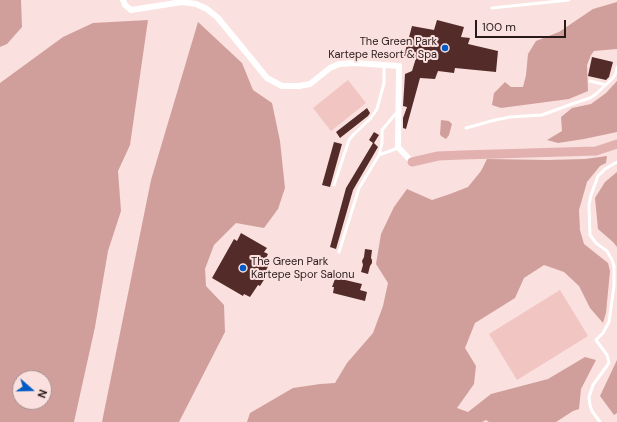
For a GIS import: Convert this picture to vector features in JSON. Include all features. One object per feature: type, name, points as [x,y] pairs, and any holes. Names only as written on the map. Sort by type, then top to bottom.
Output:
[{"type":"main road","points":[[412,162],[438,156],[596,152],[617,144]]},
{"type":"street","points":[[123,0],[125,5],[131,10],[182,2],[207,10],[218,18],[267,78],[282,86],[299,86],[310,84],[330,68],[339,64],[355,63],[399,66],[398,147],[412,162]]},
{"type":"lane","points":[[492,8],[569,0]]},
{"type":"lane","points":[[334,185],[349,140],[370,119],[377,109],[384,83],[384,65]]},
{"type":"lane","points":[[466,128],[495,120],[548,114],[590,98],[606,85],[616,74],[617,67]]},
{"type":"lane","points":[[590,81],[606,85]]},
{"type":"lane","points":[[340,252],[356,196],[379,155],[382,143],[382,130],[399,110]]},
{"type":"lane","points":[[379,155],[398,147]]},
{"type":"lane","points":[[600,422],[592,411],[589,397],[592,385],[608,362],[607,355],[596,340],[604,333],[609,322],[614,286],[614,266],[607,251],[596,243],[590,235],[589,205],[598,176],[605,169],[617,162]]},
{"type":"shaded area","points":[[0,0],[21,0],[22,27],[7,44],[0,47]]},
{"type":"shaded area","points":[[617,2],[617,49],[594,51],[591,55],[587,65],[588,91],[569,99],[501,108],[492,105],[494,93],[505,82],[511,87],[523,87],[528,54],[536,41],[559,32],[593,9]]},
{"type":"shaded area","points":[[148,20],[130,145],[118,171],[121,211],[108,251],[95,327],[74,422],[0,422],[0,83],[63,37],[93,23]]},
{"type":"shaded area","points":[[198,22],[242,63],[253,90],[272,103],[280,141],[285,188],[278,209],[264,228],[236,223],[214,245],[205,269],[206,286],[224,305],[225,332],[179,422],[102,422],[151,180]]},
{"type":"shaded area","points":[[348,80],[366,103],[331,131],[313,108]]},
{"type":"shaded area","points":[[617,81],[617,132],[558,143],[547,140],[562,131],[561,117],[572,108],[591,104],[606,93]]},
{"type":"shaded area","points":[[441,120],[449,121],[452,124],[449,135],[446,139],[440,134]]},
{"type":"shaded area","points":[[607,156],[606,163],[600,166],[587,182],[579,210],[580,230],[584,244],[608,263],[610,271],[606,313],[603,323],[590,308],[579,286],[564,272],[544,265],[524,278],[515,298],[475,323],[465,348],[476,366],[474,384],[457,408],[468,412],[491,394],[548,379],[585,357],[596,360],[581,389],[579,409],[573,411],[556,422],[489,422],[486,420],[482,422],[247,422],[250,413],[293,388],[335,383],[347,363],[373,333],[383,306],[388,283],[376,264],[381,234],[394,207],[407,189],[432,200],[450,194],[468,187],[481,171],[487,159],[548,160],[585,159]]},
{"type":"shaded area","points":[[617,172],[617,247],[598,229],[595,198],[605,182]]},
{"type":"shaded area","points":[[560,290],[588,336],[517,380],[489,334]]},
{"type":"shaded area","points":[[617,360],[617,413],[614,415],[600,396]]},
{"type":"building","name":"The Green Park Kartepe Resort & Spa","points":[[437,20],[464,27],[461,37],[470,38],[468,44],[498,51],[496,72],[455,68],[454,73],[438,71],[435,79],[420,78],[406,129],[403,128],[403,118],[407,107],[403,106],[405,74],[412,71],[416,58],[404,56],[412,26],[434,30]]},
{"type":"building","points":[[592,57],[613,62],[609,77],[606,80],[588,76]]},
{"type":"building","points":[[367,108],[370,113],[368,116],[340,138],[336,132]]},
{"type":"building","points":[[374,132],[379,135],[374,143],[378,147],[353,190],[336,249],[330,247],[346,188],[373,143],[369,140]]},
{"type":"building","points":[[334,142],[342,144],[330,187],[322,185]]},
{"type":"building","name":"The Green Park Kartepe Spor Salonu","points":[[241,233],[267,248],[264,252],[268,254],[266,258],[271,261],[264,274],[267,275],[250,297],[244,294],[243,296],[212,278],[234,239],[237,241]]},
{"type":"building","points":[[365,249],[372,250],[372,263],[368,274],[361,272]]},
{"type":"building","points":[[335,279],[362,284],[360,290],[367,292],[365,301],[333,293],[334,287],[332,287]]},
{"type":"place","name":"The Green Park Kartepe Resort & Spa","points":[[445,48]]},
{"type":"place","name":"The Green Park Kartepe Spor Salonu","points":[[243,268]]}]
